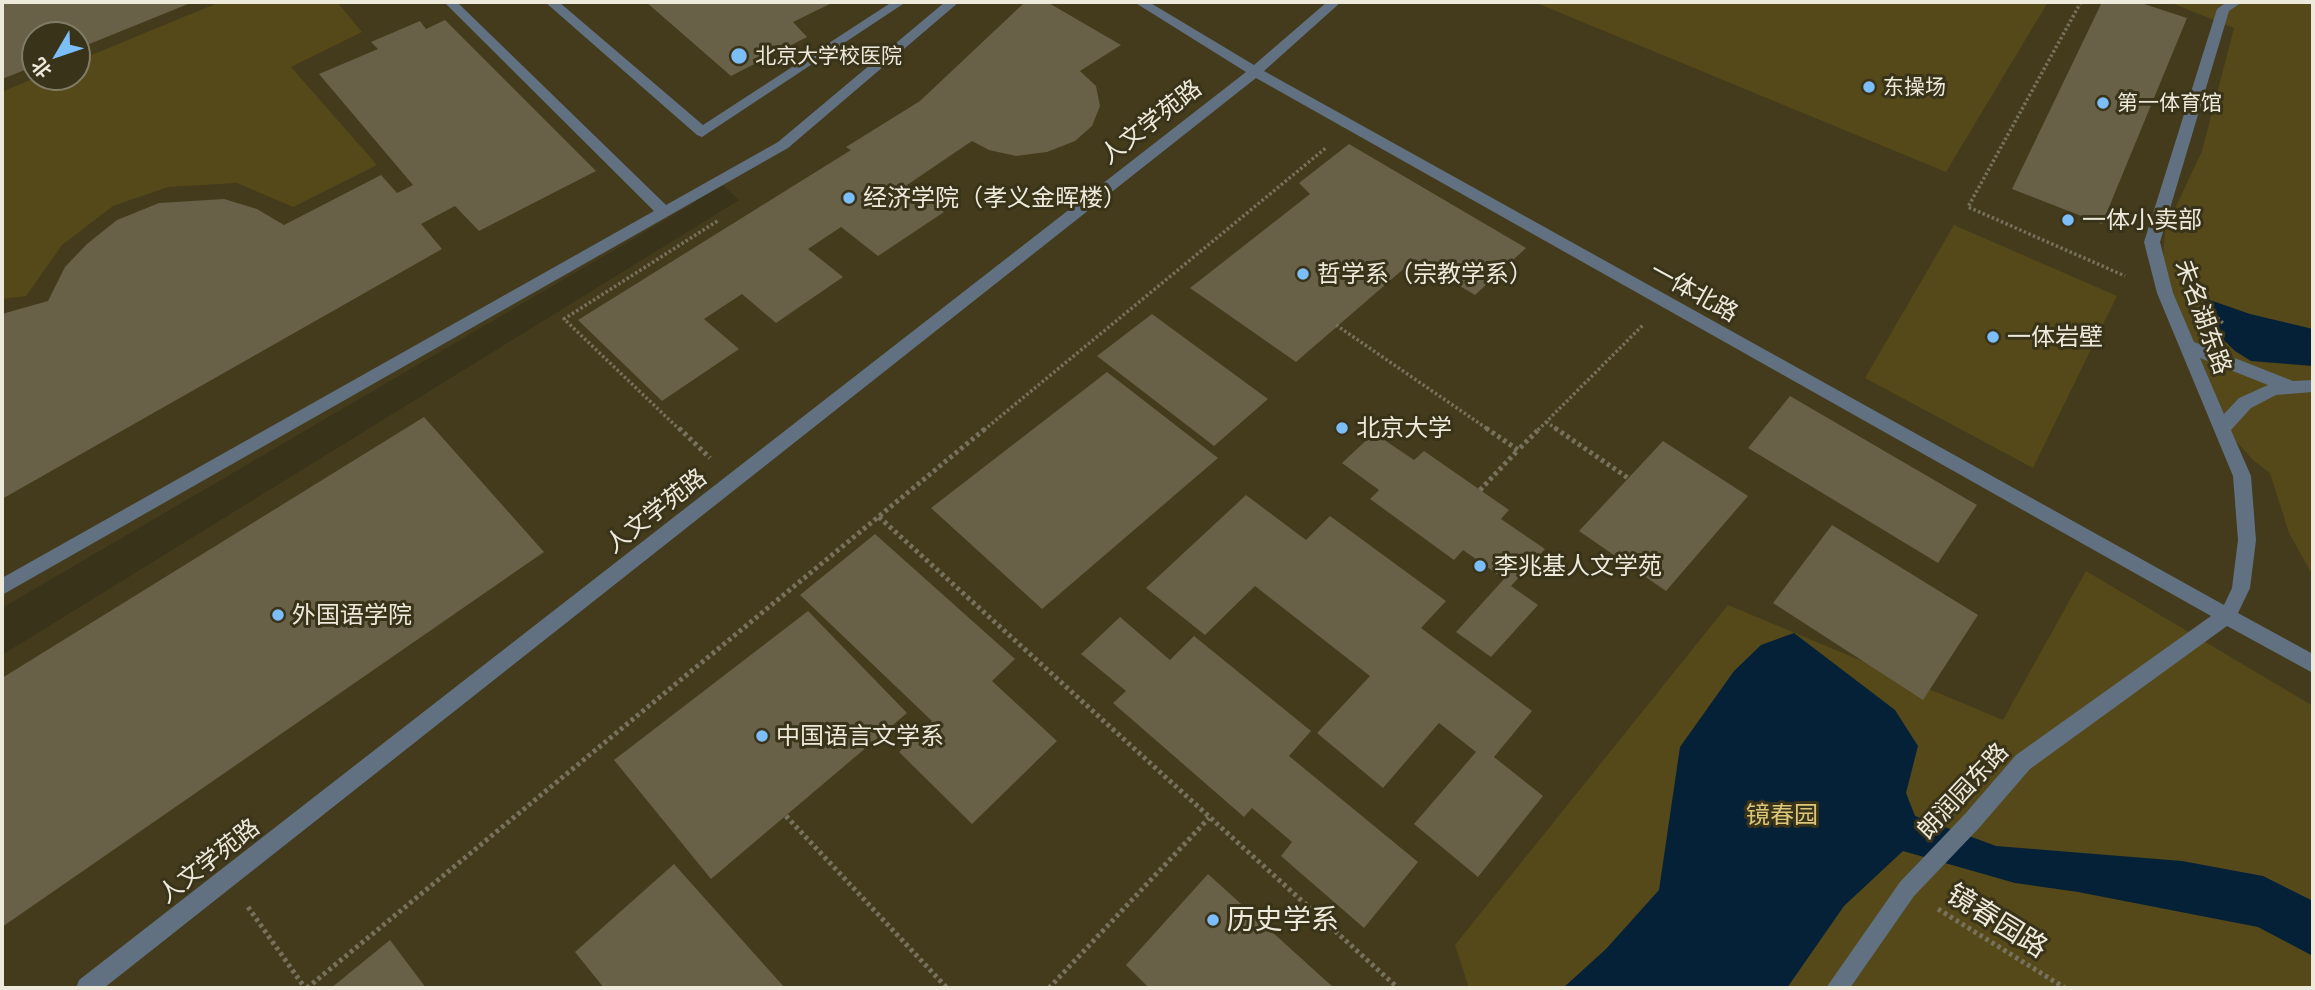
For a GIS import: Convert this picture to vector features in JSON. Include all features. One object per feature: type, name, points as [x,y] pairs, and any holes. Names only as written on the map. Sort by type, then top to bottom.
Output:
[{"type":"lane","points":[[450,2],[663,211]]},
{"type":"lane","points":[[551,2],[702,132],[900,2]]},
{"type":"lane","points":[[2,587],[783,145],[953,2]]},
{"type":"lane","name":"一体北路","points":[[1140,2],[1255,72],[2313,664]]},
{"type":"lane","name":"人文学苑路","points":[[87,988],[1255,72],[1335,2]]},
{"type":"lane","name":"未名湖东路","points":[[2228,615],[2241,587],[2247,540],[2242,476],[2165,293],[2152,242],[2223,9],[2236,2]]},
{"type":"lane","points":[[2187,346],[2291,387]]},
{"type":"lane","points":[[2222,428],[2245,403],[2274,389],[2313,386]]},
{"type":"lane","name":"朗润园东路","points":[[1838,988],[1907,889],[2023,762],[2142,674],[2228,615]]},
{"type":"path","points":[[2081,2],[1968,207],[2165,293]]},
{"type":"path","points":[[228,878],[306,988],[1289,180],[1351,126]]},
{"type":"path","points":[[722,218],[564,319],[734,481]]},
{"type":"path","points":[[1480,490],[1666,302]]},
{"type":"path","points":[[1336,325],[1518,450]]},
{"type":"path","points":[[1546,422],[1628,478]]},
{"type":"path","points":[[879,517],[1398,988]]},
{"type":"path","points":[[786,816],[947,988]]},
{"type":"path","points":[[1049,988],[1209,818]]},
{"type":"path","name":"镜春园路","points":[[1907,889],[2064,988]]},
{"type":"shaded area","name":"北京大学","points":[[2,2],[2313,2],[2313,988],[2,988],[2,655],[739,200],[719,182],[691,205],[2,608]]},
{"type":"green space","points":[[220,2],[337,2],[362,32],[291,67],[377,165],[293,207],[237,183],[168,187],[113,206],[62,245],[26,296],[2,299],[2,92],[21,84],[21,91],[91,91],[91,55]]},
{"type":"green space","name":"东操场","points":[[1534,2],[2048,2],[1946,172]]},
{"type":"green space","points":[[2169,2],[2313,2],[2313,576],[2289,533],[2270,473],[2253,460],[2235,440],[2169,285],[2163,258],[2165,230],[2202,151],[2234,28]]},
{"type":"green space","name":"一体岩壁","points":[[1954,225],[2117,296],[2033,468],[1865,378]]},
{"type":"green space","name":"镜春园","points":[[2086,571],[2313,706],[2313,988],[1469,988],[1455,945],[1728,605],[2003,720]]},
{"type":"water","points":[[2207,299],[2250,314],[2313,329],[2313,366],[2251,361],[2235,351],[2195,312]]},
{"type":"water","points":[[1794,633],[1895,710],[1918,746],[1906,793],[1915,816],[1996,846],[2182,861],[2263,876],[2313,901],[2313,956],[2258,927],[2078,892],[2015,883],[1903,851],[1844,906],[1787,988],[1563,988],[1606,949],[1659,890],[1680,747],[1734,671],[1761,645]]},
{"type":"building","points":[[2,2],[193,2],[91,43],[91,21],[21,21],[21,72],[2,79]]},
{"type":"building","name":"北京大学校医院","points":[[646,2],[834,2],[793,22],[807,37],[731,76]]},
{"type":"building","name":"经济学院（孝义金晖楼）","points":[[1025,2],[1047,2],[1121,45],[1080,71],[1096,86],[1100,106],[1092,126],[1075,141],[1047,152],[1016,156],[989,150],[972,141],[907,185],[944,212],[878,256],[841,227],[808,249],[843,277],[776,323],[742,294],[704,319],[739,349],[662,401],[578,320],[851,150],[846,147],[920,101]]},
{"type":"building","name":"第一体育馆","points":[[2102,2],[2138,2],[2187,18],[2102,224],[2012,189]]},
{"type":"building","points":[[445,20],[596,171],[479,231],[455,206],[421,224],[442,249],[2,499],[2,314],[48,301],[65,267],[87,244],[117,220],[159,203],[224,199],[257,209],[284,225],[381,175],[397,193],[413,185],[319,74],[378,49],[371,42],[420,21],[426,29]]},
{"type":"building","points":[[1349,144],[1526,248],[1475,295],[1415,259],[1296,362],[1190,288],[1310,194],[1299,183]]},
{"type":"building","points":[[1152,314],[1268,399],[1214,446],[1097,356]]},
{"type":"building","points":[[1107,372],[1218,458],[1042,609],[931,508]]},
{"type":"building","points":[[1790,396],[1977,505],[1938,563],[1748,448]]},
{"type":"building","name":"外国语学院","points":[[424,417],[544,552],[2,927],[2,678]]},
{"type":"building","name":"李兆基人文学苑","points":[[1374,433],[1414,460],[1424,451],[1509,510],[1501,519],[1545,549],[1511,586],[1538,605],[1491,657],[1456,632],[1504,579],[1463,550],[1454,560],[1370,499],[1379,490],[1342,463]]},
{"type":"building","name":"李兆基人文学苑","points":[[1663,441],[1748,496],[1666,591],[1579,531]]},
{"type":"building","name":"李兆基人文学苑","points":[[1246,495],[1306,540],[1330,516],[1446,601],[1421,628],[1532,711],[1494,757],[1543,796],[1478,877],[1414,824],[1476,752],[1439,723],[1383,788],[1317,733],[1370,676],[1255,586],[1205,635],[1146,588]]},
{"type":"building","points":[[1832,525],[1978,615],[1923,700],[1773,603]]},
{"type":"building","points":[[875,534],[1015,659],[992,681],[1057,741],[972,824],[899,752],[932,721],[800,595]]},
{"type":"building","name":"中国语言文学系","points":[[808,611],[907,713],[711,879],[614,760]]},
{"type":"building","points":[[1120,617],[1170,660],[1194,636],[1311,731],[1289,756],[1418,862],[1364,928],[1281,856],[1292,842],[1252,808],[1244,817],[1113,703],[1126,691],[1081,654]]},
{"type":"building","points":[[674,864],[785,988],[604,988],[575,952]]},
{"type":"building","name":"历史学系","points":[[1208,874],[1334,988],[1149,988],[1126,965]]},
{"type":"building","points":[[390,940],[426,988],[331,988]]},
{"type":"place","name":"北京大学校医院","points":[[739,56]]},
{"type":"place","name":"东操场","points":[[1869,87]]},
{"type":"place","name":"第一体育馆","points":[[2103,103]]},
{"type":"place","name":"经济学院（孝义金晖楼）","points":[[849,198]]},
{"type":"place","name":"一体小卖部","points":[[2068,220]]},
{"type":"place","name":"哲学系（宗教学系）","points":[[1303,274]]},
{"type":"place","name":"一体岩壁","points":[[1993,337]]},
{"type":"place","name":"北京大学","points":[[1342,428]]},
{"type":"place","name":"李兆基人文学苑","points":[[1480,566]]},
{"type":"place","name":"外国语学院","points":[[278,615]]},
{"type":"place","name":"中国语言文学系","points":[[762,736]]},
{"type":"place","name":"历史学系","points":[[1213,920]]}]
